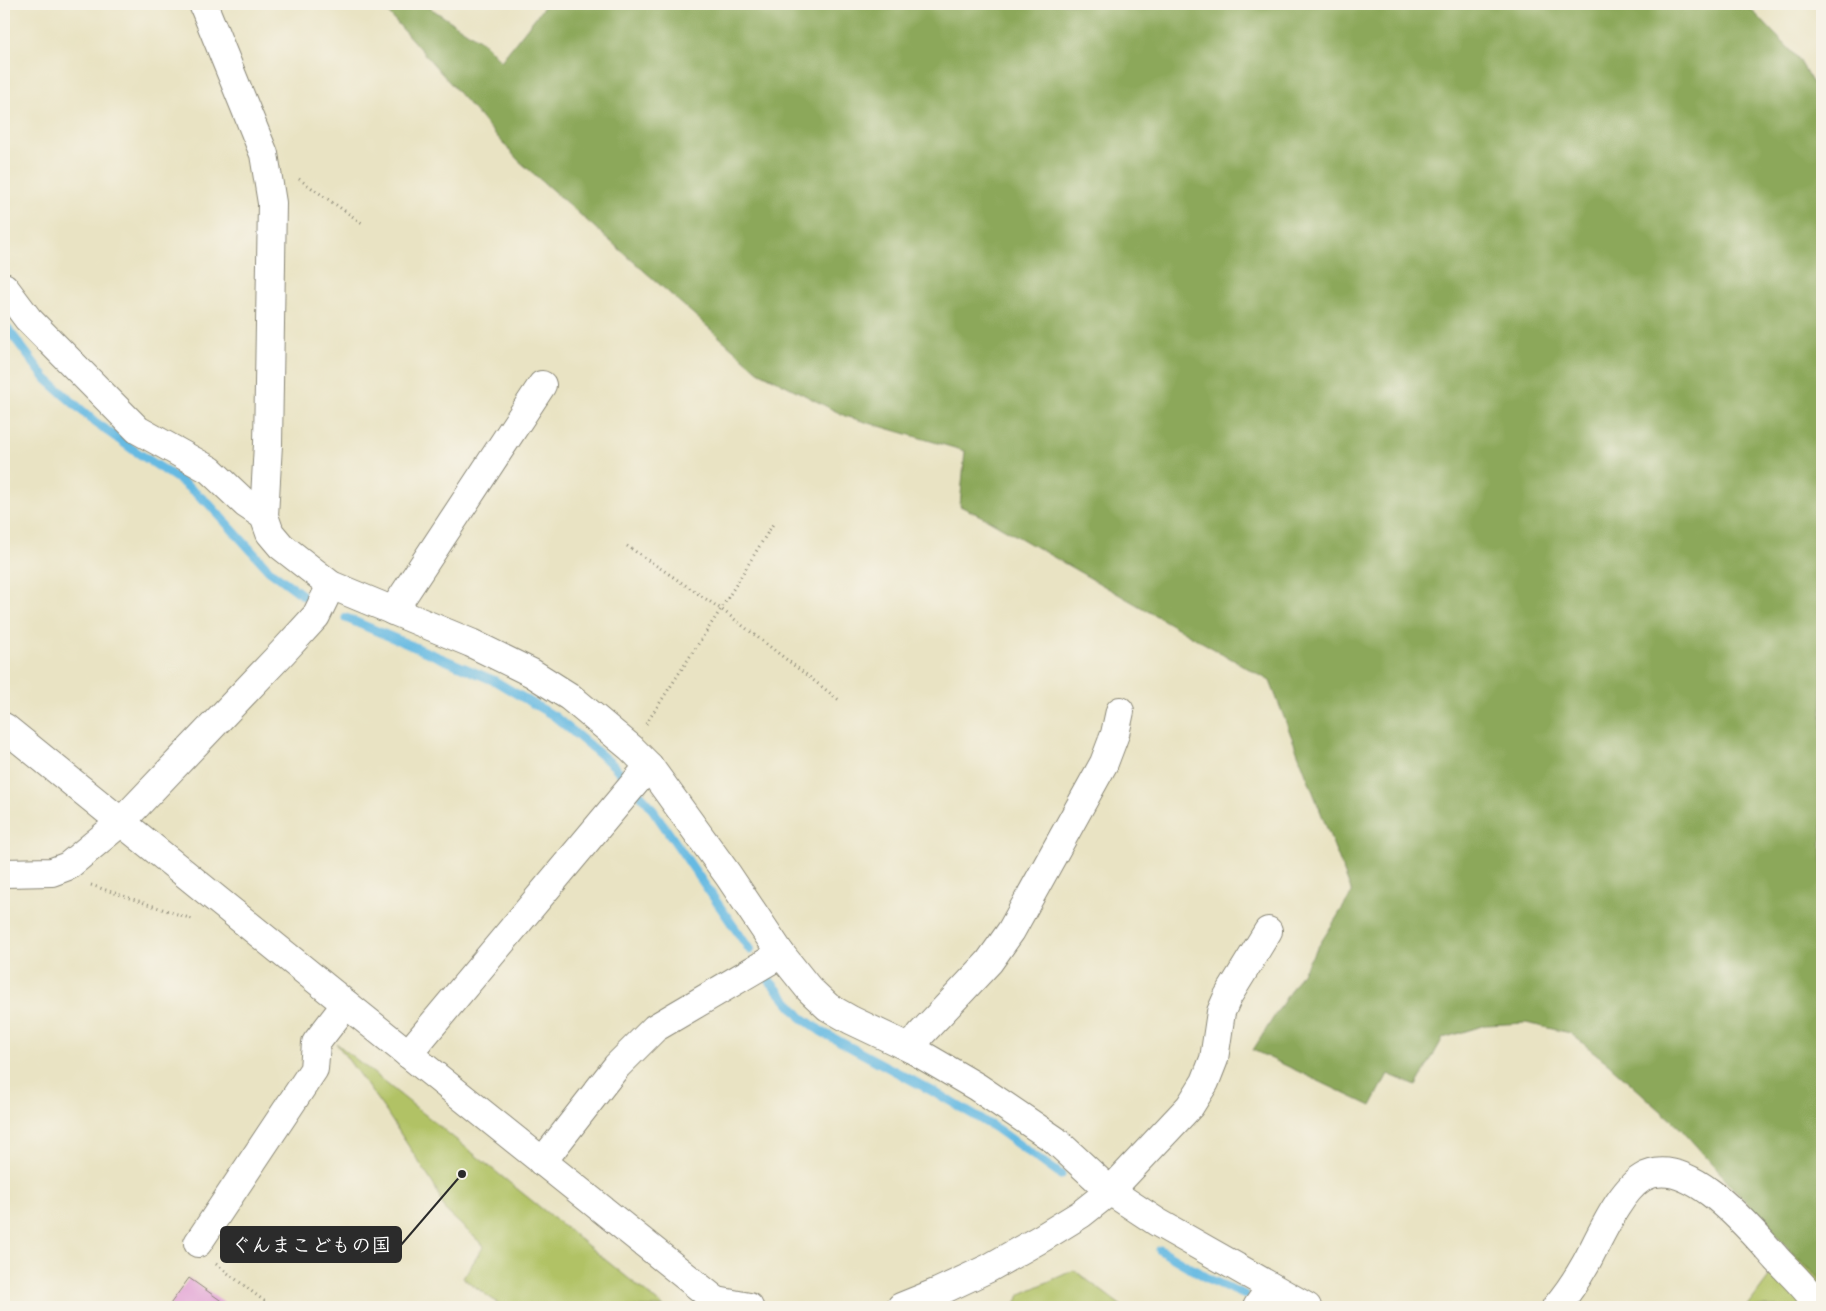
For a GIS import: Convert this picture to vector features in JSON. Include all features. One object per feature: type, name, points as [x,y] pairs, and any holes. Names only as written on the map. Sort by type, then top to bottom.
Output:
[{"type":"street","points":[[203,4],[264,154],[272,203],[268,435],[264,516],[270,533],[281,546],[331,585],[471,643],[532,673],[570,697],[640,757],[728,875],[781,954],[809,989],[828,1007],[912,1049],[976,1087],[1055,1140],[1110,1191],[1264,1297],[1307,1307]]},
{"type":"street","points":[[4,287],[28,320],[138,430],[210,470],[246,504],[264,516]]},
{"type":"street","points":[[393,611],[542,386]]},
{"type":"street","points":[[4,873],[52,872],[68,866],[121,822],[316,616],[331,585]]},
{"type":"street","points":[[912,1049],[921,1034],[989,962],[1011,931],[1104,763],[1116,734],[1120,711]]},
{"type":"street","points":[[4,726],[720,1304],[749,1307]]},
{"type":"street","points":[[408,1054],[640,757]]},
{"type":"street","points":[[901,1307],[963,1280],[1042,1238],[1081,1214],[1110,1191],[1190,1106],[1204,1082],[1214,1059],[1221,1012],[1228,996],[1268,931]]},
{"type":"street","points":[[542,1162],[617,1066],[655,1028],[781,954]]},
{"type":"street","points":[[204,1252],[314,1069],[316,1043],[346,1004]]},
{"type":"street","points":[[1556,1307],[1569,1292],[1603,1229],[1626,1194],[1642,1178],[1662,1172],[1683,1176],[1699,1184],[1733,1211],[1819,1307]]},
{"type":"path","points":[[264,154],[362,223]]},
{"type":"path","points":[[640,757],[721,609],[773,524]]},
{"type":"path","points":[[627,546],[721,609],[839,700]]},
{"type":"path","points":[[52,872],[195,920]]},
{"type":"path","points":[[204,1252],[272,1307]]},
{"type":"green space","points":[[388,4],[424,4],[484,43],[501,61],[546,4],[1746,4],[1798,58],[1822,99],[1822,1280],[1789,1250],[1681,1129],[1609,1064],[1570,1033],[1526,1023],[1486,1025],[1443,1038],[1416,1086],[1388,1074],[1371,1106],[1253,1050],[1352,893],[1270,681],[987,519],[960,506],[965,451],[845,416],[758,371],[518,160],[384,8]]},
{"type":"green space","points":[[336,1043],[664,1307],[503,1307],[463,1278],[484,1246],[445,1210],[435,1187],[387,1113]]},
{"type":"green space","points":[[1789,1250],[1822,1280],[1822,1307],[1747,1307]]},
{"type":"green space","points":[[1074,1270],[1123,1307],[1012,1307],[1021,1294]]},
{"type":"building","points":[[189,1278],[230,1307],[168,1307]]},
{"type":"waterway","points":[[4,324],[46,379],[95,422],[178,479],[208,503],[269,570],[304,596]]},
{"type":"waterway","points":[[346,618],[495,681],[554,716],[613,765],[648,803],[750,950]]},
{"type":"waterway","points":[[768,979],[801,1017],[822,1032],[945,1098],[997,1129],[1061,1175]]},
{"type":"waterway","points":[[1160,1250],[1211,1280],[1245,1295]]},
{"type":"place","name":"ぐんまこどもの国","points":[[462,1174]]}]
